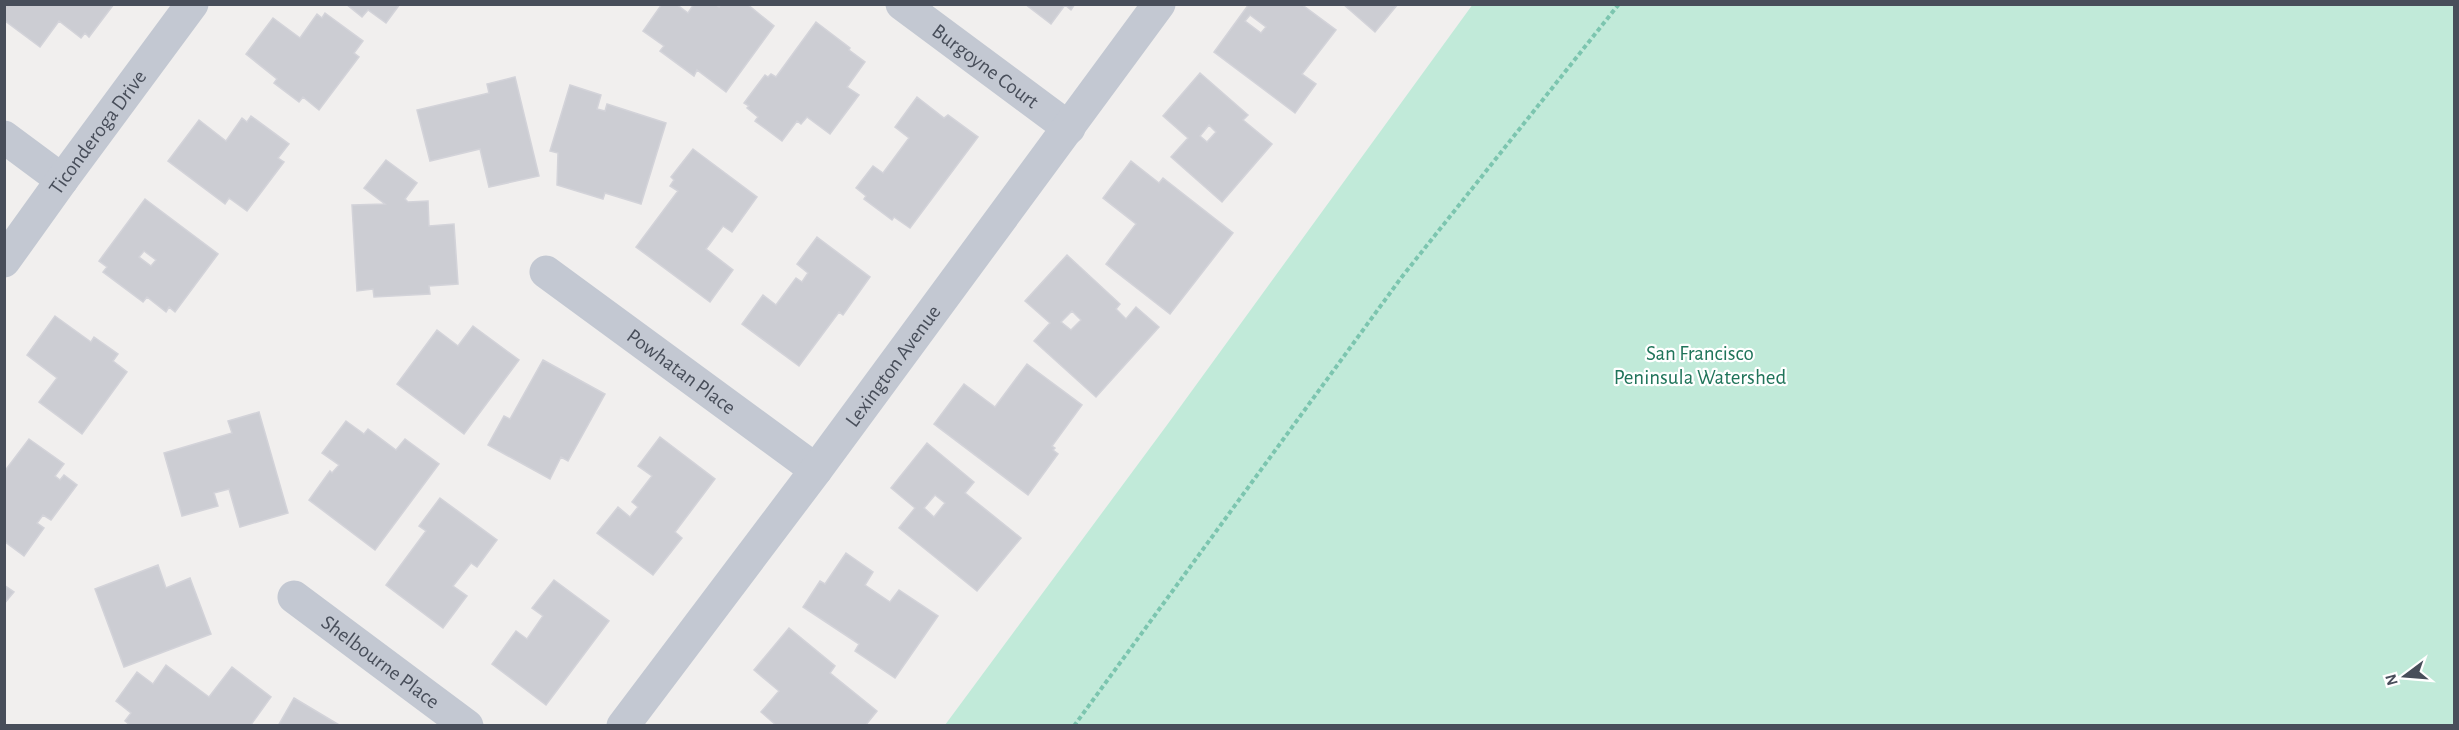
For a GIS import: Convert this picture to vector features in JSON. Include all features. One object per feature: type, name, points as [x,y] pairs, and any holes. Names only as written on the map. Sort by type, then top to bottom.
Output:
[{"type":"street","name":"Ticonderoga Drive","points":[[4,261],[192,4]]},
{"type":"street","name":"Burgoyne Court","points":[[902,4],[1069,128]]},
{"type":"street","name":"Lexington Avenue","points":[[623,726],[816,470],[1160,4]]},
{"type":"street","points":[[4,137],[62,180]]},
{"type":"street","name":"Powhatan Place","points":[[546,272],[816,470]]},
{"type":"street","name":"Shelbourne Place","points":[[294,597],[467,726]]},
{"type":"path","points":[[1074,726],[1401,278],[1618,4]]},
{"type":"green space","name":"San Francisco Peninsula Watershed","points":[[1473,4],[2454,5],[2454,725],[945,725],[1167,425]]},
{"type":"building","points":[[4,4],[114,4],[89,37],[85,33],[81,38],[59,21],[40,47],[4,20]]},
{"type":"building","points":[[346,4],[400,4],[386,23],[368,10],[362,17]]},
{"type":"building","points":[[662,4],[676,4],[688,13],[694,4],[715,4],[719,7],[721,4],[747,4],[774,26],[726,92],[697,70],[694,76],[660,51],[664,46],[643,31]]},
{"type":"building","points":[[1025,4],[1075,4],[1071,10],[1065,5],[1051,24]]},
{"type":"building","points":[[1249,4],[1301,4],[1336,30],[1302,74],[1316,84],[1295,113],[1214,52]],"holes":[[[1250,15],[1266,27],[1261,33],[1245,21]]]},
{"type":"building","points":[[1343,4],[1398,4],[1375,32]]},
{"type":"building","points":[[325,13],[363,41],[354,53],[359,57],[319,110],[303,97],[299,102],[274,83],[277,79],[246,54],[273,18],[300,38],[317,14],[322,18]]},
{"type":"building","points":[[816,22],[865,62],[847,87],[859,95],[830,134],[807,117],[801,124],[797,121],[782,141],[755,121],[758,117],[744,103],[765,75],[768,77],[771,74],[776,77]]},
{"type":"building","points":[[1200,73],[1248,115],[1243,120],[1272,144],[1222,202],[1171,157],[1188,138],[1163,116]],"holes":[[[1209,125],[1216,132],[1207,142],[1200,136]]]},
{"type":"building","points":[[515,77],[539,176],[489,187],[480,149],[430,161],[417,110],[489,93],[487,84]]},
{"type":"building","points":[[570,85],[601,95],[597,109],[605,111],[607,104],[666,123],[641,204],[605,193],[603,199],[557,185],[558,153],[550,151]]},
{"type":"building","points":[[917,97],[944,118],[948,115],[978,137],[910,228],[894,217],[892,220],[864,199],[866,196],[856,188],[873,166],[883,173],[909,138],[895,127]]},
{"type":"building","points":[[251,116],[289,144],[278,158],[284,162],[247,211],[229,198],[225,204],[168,161],[199,120],[226,141],[242,118],[247,122]]},
{"type":"building","points":[[693,149],[757,197],[732,232],[723,226],[706,249],[733,270],[710,302],[636,247],[678,191],[670,186],[674,180],[671,177]]},
{"type":"building","points":[[386,160],[417,183],[405,199],[408,202],[428,201],[429,226],[454,224],[458,284],[429,286],[430,294],[374,297],[373,289],[357,291],[352,205],[385,204],[364,188]]},
{"type":"building","points":[[1131,161],[1159,183],[1163,178],[1233,233],[1170,314],[1106,264],[1136,224],[1103,198]]},
{"type":"building","points":[[145,199],[218,254],[175,312],[169,307],[166,312],[147,297],[143,302],[103,272],[107,267],[99,261]],"holes":[[[144,251],[156,260],[151,266],[139,257]]]},
{"type":"building","points":[[817,237],[870,277],[843,315],[839,312],[799,366],[742,324],[763,295],[776,305],[796,278],[802,282],[808,273],[797,264]]},
{"type":"building","points":[[1067,255],[1120,304],[1116,309],[1126,319],[1136,307],[1159,327],[1096,397],[1034,341],[1050,323],[1025,301]],"holes":[[[1072,311],[1081,320],[1071,330],[1061,322]]]},
{"type":"building","points":[[55,316],[91,342],[94,337],[118,354],[113,361],[127,372],[82,434],[39,402],[57,378],[27,355]]},
{"type":"building","points":[[473,326],[519,360],[464,434],[397,384],[437,330],[458,346]]},
{"type":"building","points":[[543,360],[605,394],[568,461],[561,457],[550,479],[488,445],[504,416],[510,419]]},
{"type":"building","points":[[1027,364],[1082,405],[1052,446],[1058,454],[1028,495],[934,424],[964,384],[995,407]]},
{"type":"building","points":[[259,412],[288,513],[240,527],[229,489],[214,493],[218,506],[182,516],[164,453],[232,433],[228,421]]},
{"type":"building","points":[[346,421],[364,434],[368,429],[396,450],[405,439],[439,464],[375,550],[309,500],[330,471],[332,473],[339,465],[322,453]]},
{"type":"building","points":[[660,437],[715,479],[675,532],[682,538],[653,575],[597,533],[618,507],[630,517],[638,507],[632,502],[652,476],[638,466]]},
{"type":"building","points":[[29,439],[64,464],[55,476],[60,480],[64,475],[77,485],[51,520],[43,515],[37,523],[44,528],[24,556],[4,541],[4,472]]},
{"type":"building","points":[[927,443],[974,482],[965,493],[1021,538],[977,591],[899,528],[915,508],[891,488]],"holes":[[[935,495],[945,503],[934,517],[924,508]]]},
{"type":"building","points":[[440,498],[497,540],[477,567],[471,563],[453,586],[467,596],[443,628],[386,585],[426,531],[419,526]]},
{"type":"building","points":[[846,553],[873,572],[865,585],[890,602],[899,590],[938,616],[895,678],[855,651],[859,644],[803,607],[820,581],[825,584]]},
{"type":"building","points":[[158,565],[166,588],[190,578],[211,634],[124,667],[95,589]]},
{"type":"building","points":[[554,580],[609,621],[546,705],[492,664],[516,631],[527,639],[543,616],[532,608]]},
{"type":"building","points":[[4,585],[14,592],[4,604]]},
{"type":"building","points":[[789,628],[835,666],[830,673],[877,711],[865,726],[777,726],[761,712],[779,691],[754,670]]},
{"type":"building","points":[[166,665],[209,697],[232,667],[271,697],[250,726],[131,726],[125,721],[131,713],[116,701],[137,672],[153,684]]},
{"type":"building","points":[[294,698],[341,726],[278,726]]}]
